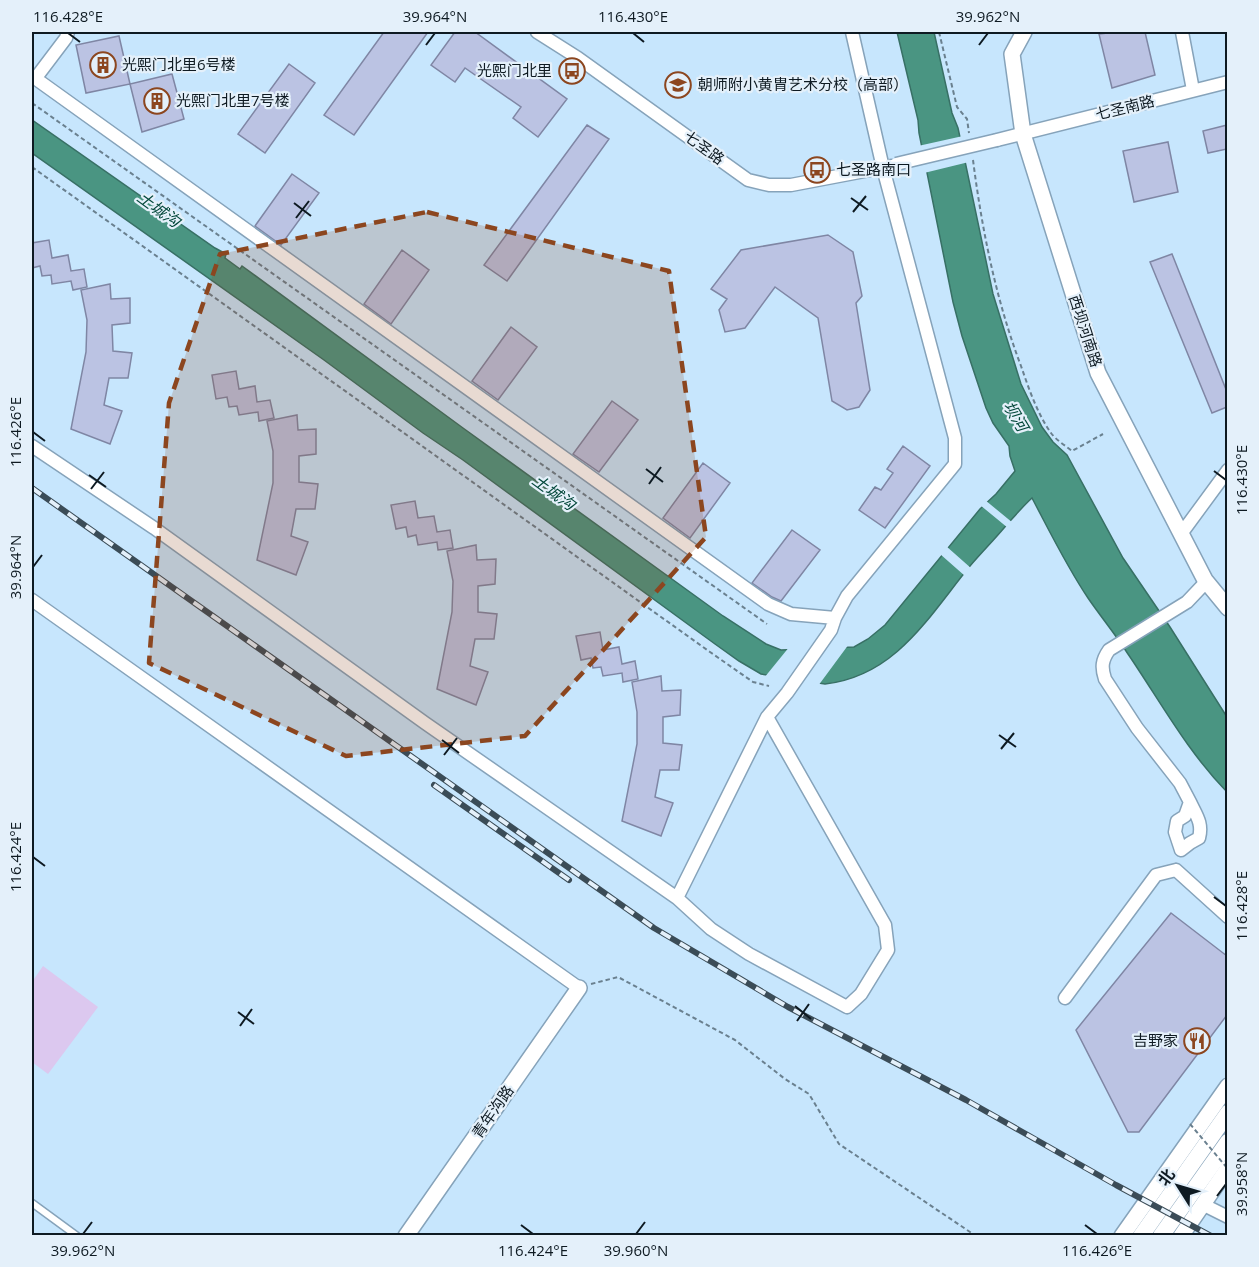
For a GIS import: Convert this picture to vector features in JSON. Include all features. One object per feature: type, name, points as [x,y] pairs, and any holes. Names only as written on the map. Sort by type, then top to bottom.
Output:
[{"type":"main road","points":[[1141,1236],[1227,1113]]},
{"type":"main road","points":[[1161,1236],[1227,1142]]},
{"type":"street","points":[[68,32],[66,38],[33,77],[768,604],[791,614],[833,624]]},
{"type":"street","name":"七圣路","points":[[537,32],[578,58],[748,180],[769,185],[791,185],[883,168],[997,140]]},
{"type":"street","points":[[678,898],[767,717],[787,693],[833,624],[847,596],[956,464],[955,438],[883,168],[853,33],[840,32]]},
{"type":"street","name":"西坝河南路","points":[[1024,32],[1012,54],[1023,134],[1098,373],[1206,582],[1227,608]]},
{"type":"street","points":[[1182,32],[1193,90]]},
{"type":"street","name":"七圣南路","points":[[997,140],[1227,82]]},
{"type":"street","points":[[32,447],[154,528],[425,723],[678,898],[711,929],[750,954],[847,1007],[861,994],[888,950],[885,925],[767,717]]},
{"type":"street","points":[[1181,534],[1227,470]]},
{"type":"street","points":[[1180,850],[1199,838],[1202,829],[1180,783],[1137,728],[1106,679],[1102,660],[1109,651],[1187,602],[1206,582]]},
{"type":"street","points":[[32,600],[579,988]]},
{"type":"street","points":[[1176,870],[1180,850],[1174,832],[1177,821],[1185,816],[1190,802]]},
{"type":"street","points":[[1176,870],[1227,917]]},
{"type":"street","points":[[1065,998],[1156,875],[1176,870]]},
{"type":"street","name":"青年沟路","points":[[406,1236],[579,988]]},
{"type":"street","points":[[1122,1236],[1227,1086]]},
{"type":"street","points":[[1181,1236],[1227,1169]]},
{"type":"street","points":[[1202,1204],[1227,1217]]},
{"type":"lane","points":[[32,1203],[77,1236]]},
{"type":"path","points":[[939,32],[957,107],[967,119],[970,142]]},
{"type":"path","points":[[32,104],[766,624]]},
{"type":"path","points":[[972,153],[978,199],[997,294],[1033,400],[1052,436],[1072,451],[1103,434]]},
{"type":"path","points":[[32,167],[753,682],[769,686]]},
{"type":"path","points":[[579,988],[618,977],[735,1040],[785,1079],[809,1094],[839,1144],[976,1236]]},
{"type":"path","points":[[1190,1124],[1227,1169]]},
{"type":"highlighted area","points":[[427,212],[669,271],[706,537],[525,736],[346,756],[149,663],[169,403],[220,254]]},
{"type":"shaded area","points":[[43,966],[98,1007],[48,1074],[32,1062],[32,982]]},
{"type":"water","points":[[897,32],[934,32],[952,113],[958,128],[993,294],[1021,384],[1042,427],[1067,455],[1123,558],[1227,717],[1227,792],[1199,760],[1088,598],[1032,498],[974,561],[909,641],[872,669],[850,679],[825,684],[761,674],[715,644],[324,360],[32,153],[32,120],[226,254],[225,258],[240,269],[242,266],[723,616],[766,644],[781,650],[854,647],[885,625],[980,509],[1015,471],[1009,446],[986,408],[962,336],[953,302],[918,120]]},
{"type":"pier","points":[[963,136],[969,162],[924,173],[918,146]]},
{"type":"pier","points":[[985,500],[1013,523],[1008,528],[980,505]]},
{"type":"pier","points":[[946,546],[972,569],[965,576],[940,554]]},
{"type":"pier","points":[[849,644],[818,686],[764,678],[790,646]]},
{"type":"building","points":[[384,32],[428,32],[354,135],[324,115]]},
{"type":"building","points":[[455,32],[475,32],[567,99],[538,137],[513,118],[521,107],[465,68],[455,82],[431,65]]},
{"type":"building","points":[[1145,32],[1155,75],[1112,88],[1099,34]]},
{"type":"building","name":"光熙门北里6号楼","points":[[119,36],[130,84],[86,93],[76,45]]},
{"type":"building","points":[[289,64],[315,83],[265,153],[238,134]]},
{"type":"building","name":"光熙门北里7号楼","points":[[172,74],[184,119],[142,132],[130,84]]},
{"type":"building","points":[[587,125],[609,139],[507,281],[484,265]]},
{"type":"building","points":[[1227,125],[1227,149],[1208,153],[1203,131]]},
{"type":"building","points":[[1168,142],[1178,192],[1134,202],[1123,151]]},
{"type":"building","points":[[292,174],[319,193],[281,245],[255,226]]},
{"type":"building","points":[[828,235],[853,252],[862,296],[856,303],[870,390],[859,407],[847,410],[832,401],[818,318],[775,287],[745,328],[725,332],[719,310],[727,299],[711,289],[741,250]]},
{"type":"building","points":[[49,240],[52,258],[68,255],[71,271],[84,269],[87,287],[73,290],[71,281],[52,284],[51,275],[42,276],[40,266],[32,268],[32,243]]},
{"type":"building","points":[[402,250],[429,270],[391,324],[364,304]]},
{"type":"building","points":[[1172,254],[1227,392],[1227,407],[1212,413],[1150,262]]},
{"type":"building","points":[[110,284],[111,299],[130,298],[130,323],[112,325],[113,351],[132,353],[128,378],[109,378],[104,405],[122,411],[110,444],[71,429],[86,352],[87,320],[81,290]]},
{"type":"building","points":[[511,327],[537,347],[498,400],[472,381]]},
{"type":"building","points":[[236,371],[239,389],[255,386],[257,402],[270,400],[274,418],[259,421],[258,412],[239,415],[237,406],[229,407],[227,397],[216,399],[212,375]]},
{"type":"building","points":[[612,401],[638,420],[599,472],[573,454]]},
{"type":"building","points":[[297,415],[298,430],[316,429],[316,454],[299,456],[299,482],[318,484],[315,509],[296,509],[291,536],[308,542],[296,575],[257,560],[273,483],[273,451],[267,421]]},
{"type":"building","points":[[903,446],[930,466],[885,528],[859,510],[875,487],[881,490],[893,473],[887,469]]},
{"type":"building","points":[[703,463],[730,483],[690,538],[663,518]]},
{"type":"building","points":[[415,501],[418,518],[434,516],[437,532],[450,530],[453,548],[438,550],[437,542],[418,545],[416,535],[408,537],[406,527],[396,529],[391,505]]},
{"type":"building","points":[[792,530],[820,550],[781,601],[752,583]]},
{"type":"building","points":[[476,545],[477,560],[496,559],[495,584],[478,586],[478,612],[497,614],[494,639],[475,639],[470,666],[488,672],[476,705],[437,689],[452,612],[453,581],[447,551]]},
{"type":"building","points":[[600,632],[603,650],[619,647],[622,664],[635,661],[638,679],[623,682],[622,673],[603,676],[601,667],[593,668],[591,658],[581,660],[576,636]]},
{"type":"building","points":[[661,676],[662,691],[681,690],[680,715],[663,717],[663,743],[682,745],[679,770],[660,770],[655,797],[673,803],[661,836],[622,821],[637,744],[637,712],[632,682]]},
{"type":"building","points":[[1171,913],[1227,956],[1227,1015],[1139,1132],[1128,1132],[1076,1030]]},
{"type":"railway","points":[[32,488],[654,928],[788,1007],[966,1100],[1211,1236]]},
{"type":"railway","points":[[434,785],[569,880]]},
{"type":"place","name":"光熙门北里6号楼","points":[[103,65]]},
{"type":"place","name":"光熙门北里","points":[[572,71]]},
{"type":"place","name":"朝师附小黄胄艺术分校（高部）","points":[[678,85]]},
{"type":"place","name":"光熙门北里7号楼","points":[[157,101]]},
{"type":"place","name":"七圣路南口","points":[[817,170]]},
{"type":"place","name":"吉野家","points":[[1197,1041]]},
{"type":"water label","name":"土城沟","points":[[159,209]]},
{"type":"water label","name":"坝河","points":[[1016,416]]},
{"type":"water label","name":"土城沟","points":[[554,492]]}]
